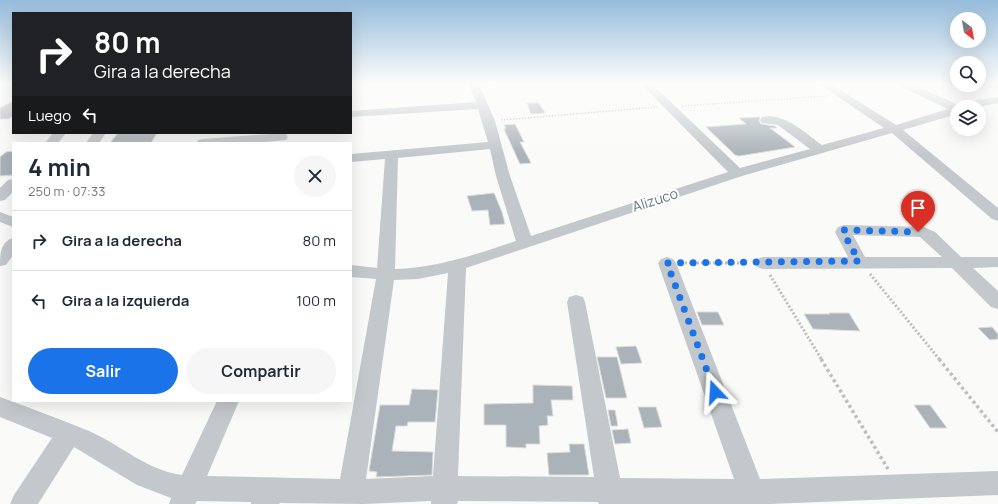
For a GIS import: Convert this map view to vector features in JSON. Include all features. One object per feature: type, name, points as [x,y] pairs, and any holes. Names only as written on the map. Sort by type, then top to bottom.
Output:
[{"type":"street","points":[[352,114],[445,108]]},
{"type":"street","points":[[483,108],[489,121],[503,176],[525,242]]},
{"type":"street","points":[[670,108],[737,173]]},
{"type":"street","points":[[861,108],[894,129],[998,216]]},
{"type":"street","name":"Alizuco","points":[[352,271],[409,274],[473,261],[525,242],[737,173],[894,129],[950,111]]},
{"type":"street","points":[[766,120],[781,122],[820,150]]},
{"type":"street","points":[[52,142],[59,134]]},
{"type":"street","points":[[93,142],[99,134]]},
{"type":"street","points":[[219,142],[282,138]]},
{"type":"street","points":[[352,158],[495,146]]},
{"type":"street","points":[[351,492],[386,274],[392,154]]},
{"type":"street","points":[[0,197],[12,184]]},
{"type":"street","points":[[0,217],[12,222]]},
{"type":"street","points":[[859,261],[843,232],[844,230],[924,232],[958,262],[998,302]]},
{"type":"street","points":[[0,261],[12,244]]},
{"type":"street","points":[[763,263],[859,261],[998,262]]},
{"type":"street","points":[[667,263],[754,498]]},
{"type":"street","points":[[445,496],[457,265]]},
{"type":"street","points":[[576,302],[611,497]]},
{"type":"street","points":[[186,496],[228,402]]},
{"type":"street","points":[[0,407],[81,439],[146,478],[167,485],[186,496],[268,497],[351,492],[445,496],[754,498],[898,486],[998,483]]},
{"type":"street","points":[[23,504],[69,434]]},
{"type":"path","points":[[859,261],[998,432]]},
{"type":"path","points":[[667,263],[763,263],[898,486]]},
{"type":"building","points":[[0,108],[12,108],[12,117],[9,119],[0,119]]},
{"type":"building","points":[[529,108],[542,108],[545,113],[531,114]]},
{"type":"building","points":[[760,117],[759,121],[761,124],[775,126],[777,128],[770,128],[795,147],[739,156],[735,155],[706,127],[746,124],[739,118]]},
{"type":"building","points":[[515,124],[524,142],[520,142],[531,163],[520,164],[504,129],[506,128],[504,125]]},
{"type":"building","points":[[117,134],[156,134],[152,142],[111,142]]},
{"type":"building","points":[[12,151],[12,175],[0,176],[0,157],[6,152]]},
{"type":"building","points":[[494,193],[505,224],[490,225],[488,210],[472,211],[467,196]]},
{"type":"building","points":[[697,312],[718,312],[724,325],[702,325]]},
{"type":"building","points":[[829,313],[849,313],[860,331],[813,329],[804,314],[830,314]]},
{"type":"building","points":[[992,327],[998,334],[998,339],[990,340],[978,328]]},
{"type":"building","points":[[636,346],[642,363],[621,364],[616,347]]},
{"type":"building","points":[[597,357],[617,357],[627,398],[606,398]]},
{"type":"building","points":[[533,385],[572,386],[573,400],[551,400],[553,416],[547,416],[548,425],[539,426],[540,444],[526,444],[526,448],[506,447],[506,425],[484,425],[484,404],[533,403]]},
{"type":"building","points":[[412,389],[438,390],[435,422],[408,422],[407,426],[396,426],[392,451],[433,452],[432,475],[376,477],[377,472],[369,471],[380,405],[409,405]]},
{"type":"building","points":[[914,405],[930,405],[947,428],[930,428]]},
{"type":"building","points":[[638,407],[656,407],[662,427],[644,428]]},
{"type":"building","points":[[608,410],[615,410],[618,426],[611,426]]},
{"type":"building","points":[[628,429],[631,443],[615,444],[612,430]]},
{"type":"building","points":[[569,444],[584,444],[589,475],[549,475],[547,453],[570,452]]},
{"type":"route","points":[[715,392],[667,263],[859,261],[843,232],[844,230],[918,232]]}]
